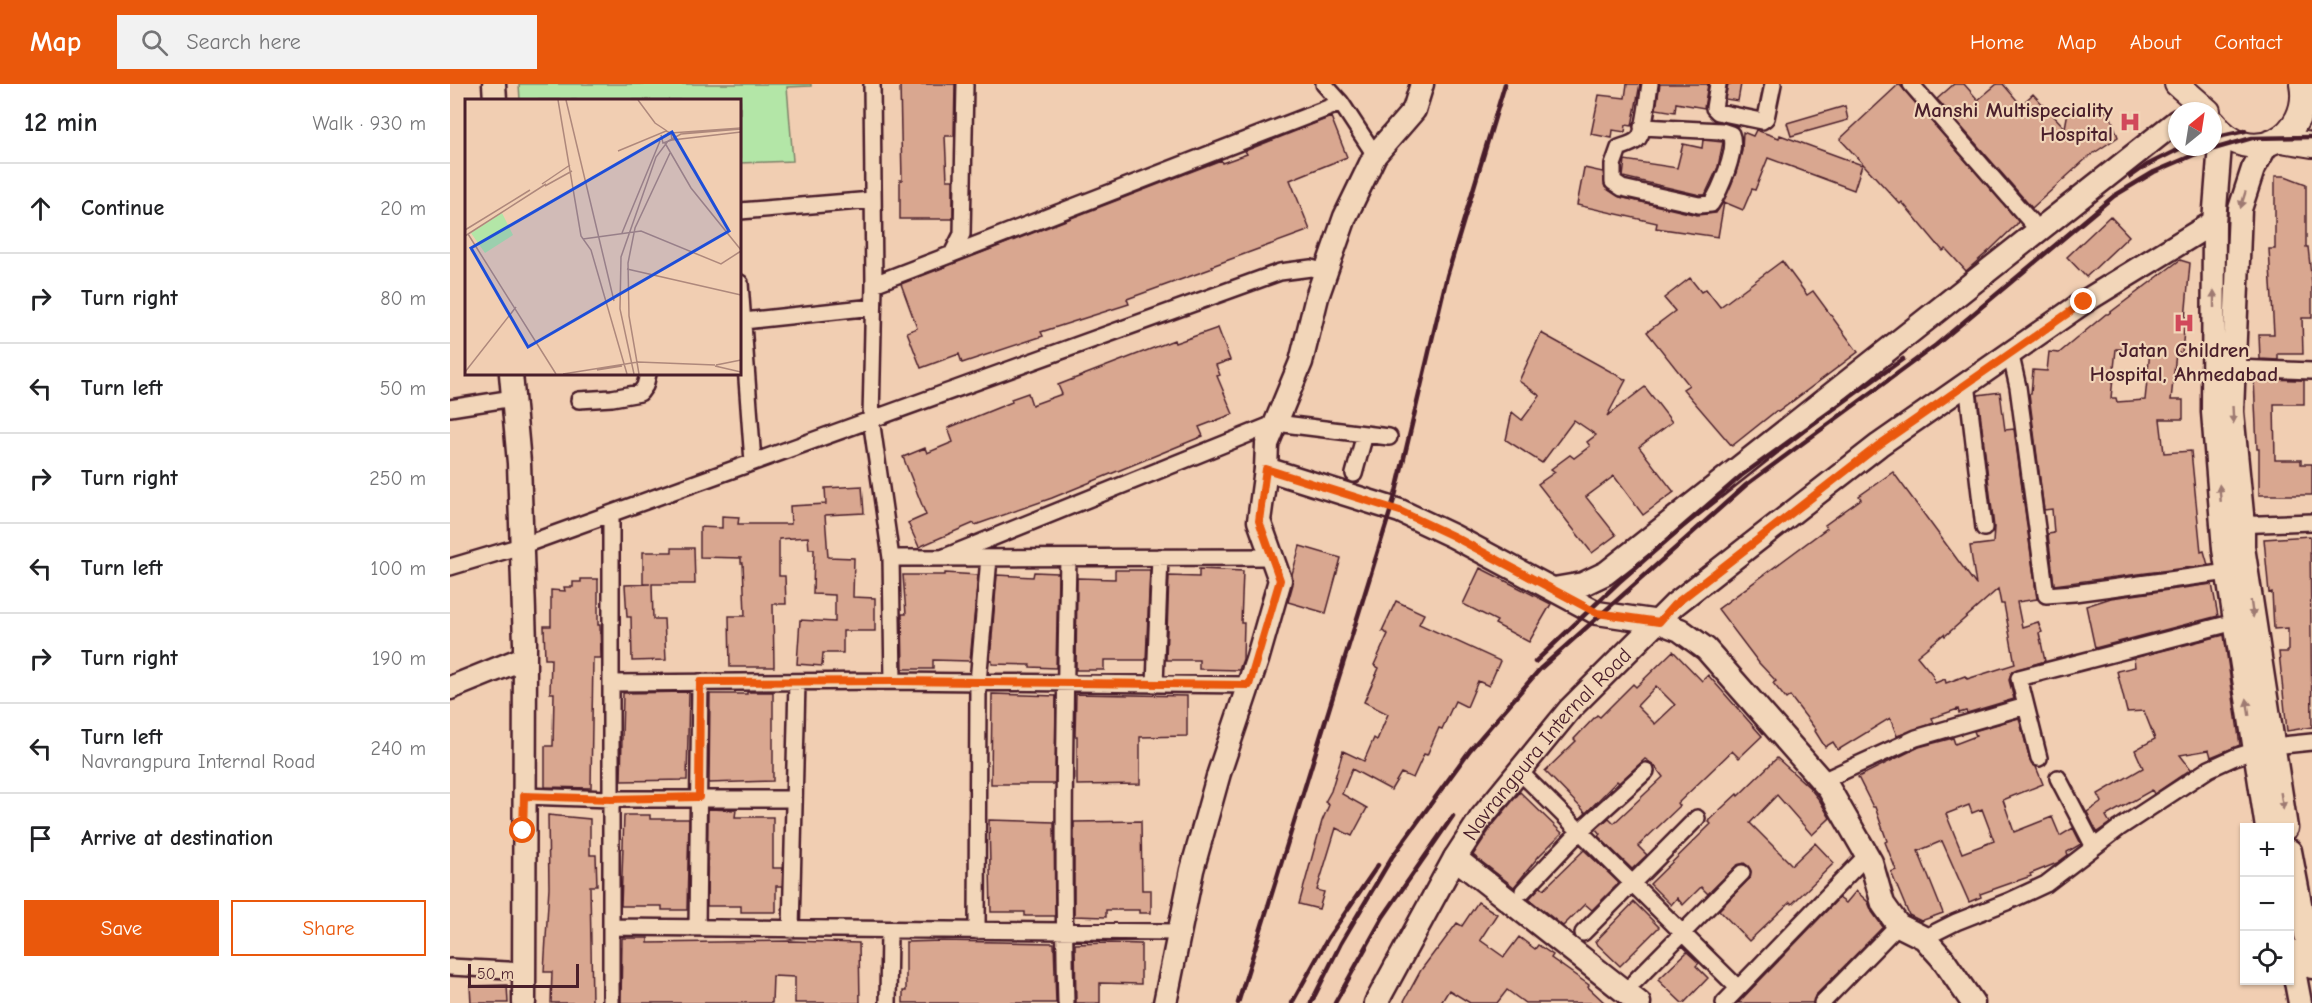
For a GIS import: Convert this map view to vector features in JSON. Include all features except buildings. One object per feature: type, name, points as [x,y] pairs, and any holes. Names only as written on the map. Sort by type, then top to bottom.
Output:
[{"type":"main road","points":[[2176,84],[2199,102]]},
{"type":"main road","points":[[2273,143],[2292,130],[2300,118],[2306,89]]},
{"type":"main road","points":[[2222,131],[2234,142],[2249,146],[2273,143],[2312,145]]},
{"type":"street","points":[[494,84],[495,99]]},
{"type":"street","points":[[872,84],[874,284],[871,419],[891,558],[893,681]]},
{"type":"street","points":[[952,254],[962,234],[965,84]]},
{"type":"street","points":[[1324,84],[1341,103],[1375,155]]},
{"type":"street","points":[[1165,1003],[1192,870],[1280,580],[1259,521],[1267,444],[1301,362],[1317,297],[1345,217],[1375,155],[1414,110],[1422,84]]},
{"type":"street","points":[[1642,127],[1722,131],[1731,134],[1734,147],[1718,194],[1711,204],[1700,205],[1622,188],[1613,182],[1612,165],[1619,148],[1637,140],[1641,135],[1642,127],[1650,84]]},
{"type":"street","points":[[1718,84],[1714,108],[1718,112],[1762,121],[1766,118],[1773,84]]},
{"type":"street","points":[[1911,84],[2039,231]]},
{"type":"street","points":[[874,284],[1341,103]]},
{"type":"street","points":[[1554,589],[1583,584],[1606,573],[2168,128]]},
{"type":"street","points":[[2273,143],[2253,169],[2240,209],[2232,412],[2233,525],[2228,572],[2235,622],[2264,748],[2285,823]]},
{"type":"street","points":[[2216,156],[2213,412],[2233,525],[2243,547],[2264,748],[2267,823]]},
{"type":"street","points":[[741,211],[872,200]]},
{"type":"street","name":"Navrangpura Internal Road","points":[[1376,1003],[1455,858],[1481,818],[1570,709],[1674,605],[1879,445],[2010,352],[2084,302],[2214,222]]},
{"type":"street","points":[[450,567],[521,546],[1280,272],[1311,268],[1326,272]]},
{"type":"street","points":[[741,292],[753,462]]},
{"type":"street","points":[[744,321],[873,307]]},
{"type":"street","points":[[2010,352],[2018,387],[2046,595],[2228,572]]},
{"type":"street","points":[[2234,368],[2312,371]]},
{"type":"street","points":[[511,375],[519,463],[524,667],[524,1003]]},
{"type":"street","points":[[579,400],[640,393],[645,386],[648,375]]},
{"type":"street","points":[[1967,383],[1984,528]]},
{"type":"street","points":[[450,408],[513,398]]},
{"type":"street","points":[[942,558],[1276,423],[1389,437]]},
{"type":"street","points":[[1354,474],[1365,434]]},
{"type":"street","points":[[1266,469],[1400,511],[1597,613],[1659,622],[1680,630],[1706,649],[1829,789],[1867,855],[1883,904],[1898,925],[1924,938],[1942,958],[1973,1003]]},
{"type":"street","points":[[611,514],[611,1003]]},
{"type":"street","points":[[2233,525],[2312,522]]},
{"type":"street","points":[[1155,684],[1160,557]]},
{"type":"street","points":[[891,558],[1272,557]]},
{"type":"street","points":[[977,931],[978,682],[988,558]]},
{"type":"street","points":[[1066,1003],[1065,683],[1068,558]]},
{"type":"street","points":[[2039,758],[2019,678],[2235,622]]},
{"type":"street","points":[[450,688],[524,667]]},
{"type":"street","points":[[450,703],[524,667]]},
{"type":"street","points":[[611,683],[893,681],[1249,685]]},
{"type":"street","points":[[697,928],[700,682]]},
{"type":"street","points":[[791,930],[797,682]]},
{"type":"street","points":[[1822,781],[1916,738],[2026,706]]},
{"type":"street","points":[[1924,938],[2046,884],[2094,847],[2209,769],[2235,757],[2264,748],[2312,742]]},
{"type":"street","points":[[1519,771],[1738,988]]},
{"type":"street","points":[[1523,891],[1580,831],[1646,771]]},
{"type":"street","points":[[2058,778],[2094,847]]},
{"type":"street","points":[[524,796],[611,799],[699,797],[794,799]]},
{"type":"street","points":[[1583,933],[1697,818]]},
{"type":"street","points":[[1724,1003],[1867,855]]},
{"type":"street","points":[[1455,858],[1637,992],[1682,932],[1742,873]]},
{"type":"street","points":[[2294,868],[2307,914],[2312,967]]},
{"type":"street","points":[[1822,1003],[1898,925]]},
{"type":"street","points":[[611,927],[1179,932]]},
{"type":"street","points":[[888,1003],[889,930]]},
{"type":"street","points":[[450,968],[525,970]]},
{"type":"street","points":[[2294,974],[2300,1003]]},
{"type":"green space","points":[[519,84],[811,84],[811,86],[787,87],[793,161],[741,163],[741,99],[520,99]]},
{"type":"railway","points":[[1238,1003],[1395,496],[1447,276],[1505,84]]},
{"type":"railway","points":[[2222,136],[2245,131]]},
{"type":"railway","points":[[1311,1003],[1341,943],[1392,857],[1470,750],[1540,669],[1746,485],[1936,345],[2114,196],[2154,172],[2196,154],[2252,138],[2312,137]]},
{"type":"railway","points":[[2130,177],[2168,154]]},
{"type":"railway","points":[[1535,662],[1619,582],[1741,476],[1903,359]]},
{"type":"railway","points":[[1335,1003],[1383,917],[1453,816]]},
{"type":"railway","points":[[1292,1003],[1328,938],[1378,865]]},
{"type":"place","name":"Manshi Multispeciality Hospital","points":[[2130,122]]},
{"type":"place","name":"Jatan Children Hospital, Ahmedabad","points":[[2184,323]]},
{"type":"route","points":[[523,831],[524,796],[611,799],[699,797],[700,682],[893,681],[1249,685],[1280,580],[1259,521],[1266,469],[1400,511],[1453,536],[1597,613],[1659,622],[1674,605],[1879,445],[2084,302]]}]
